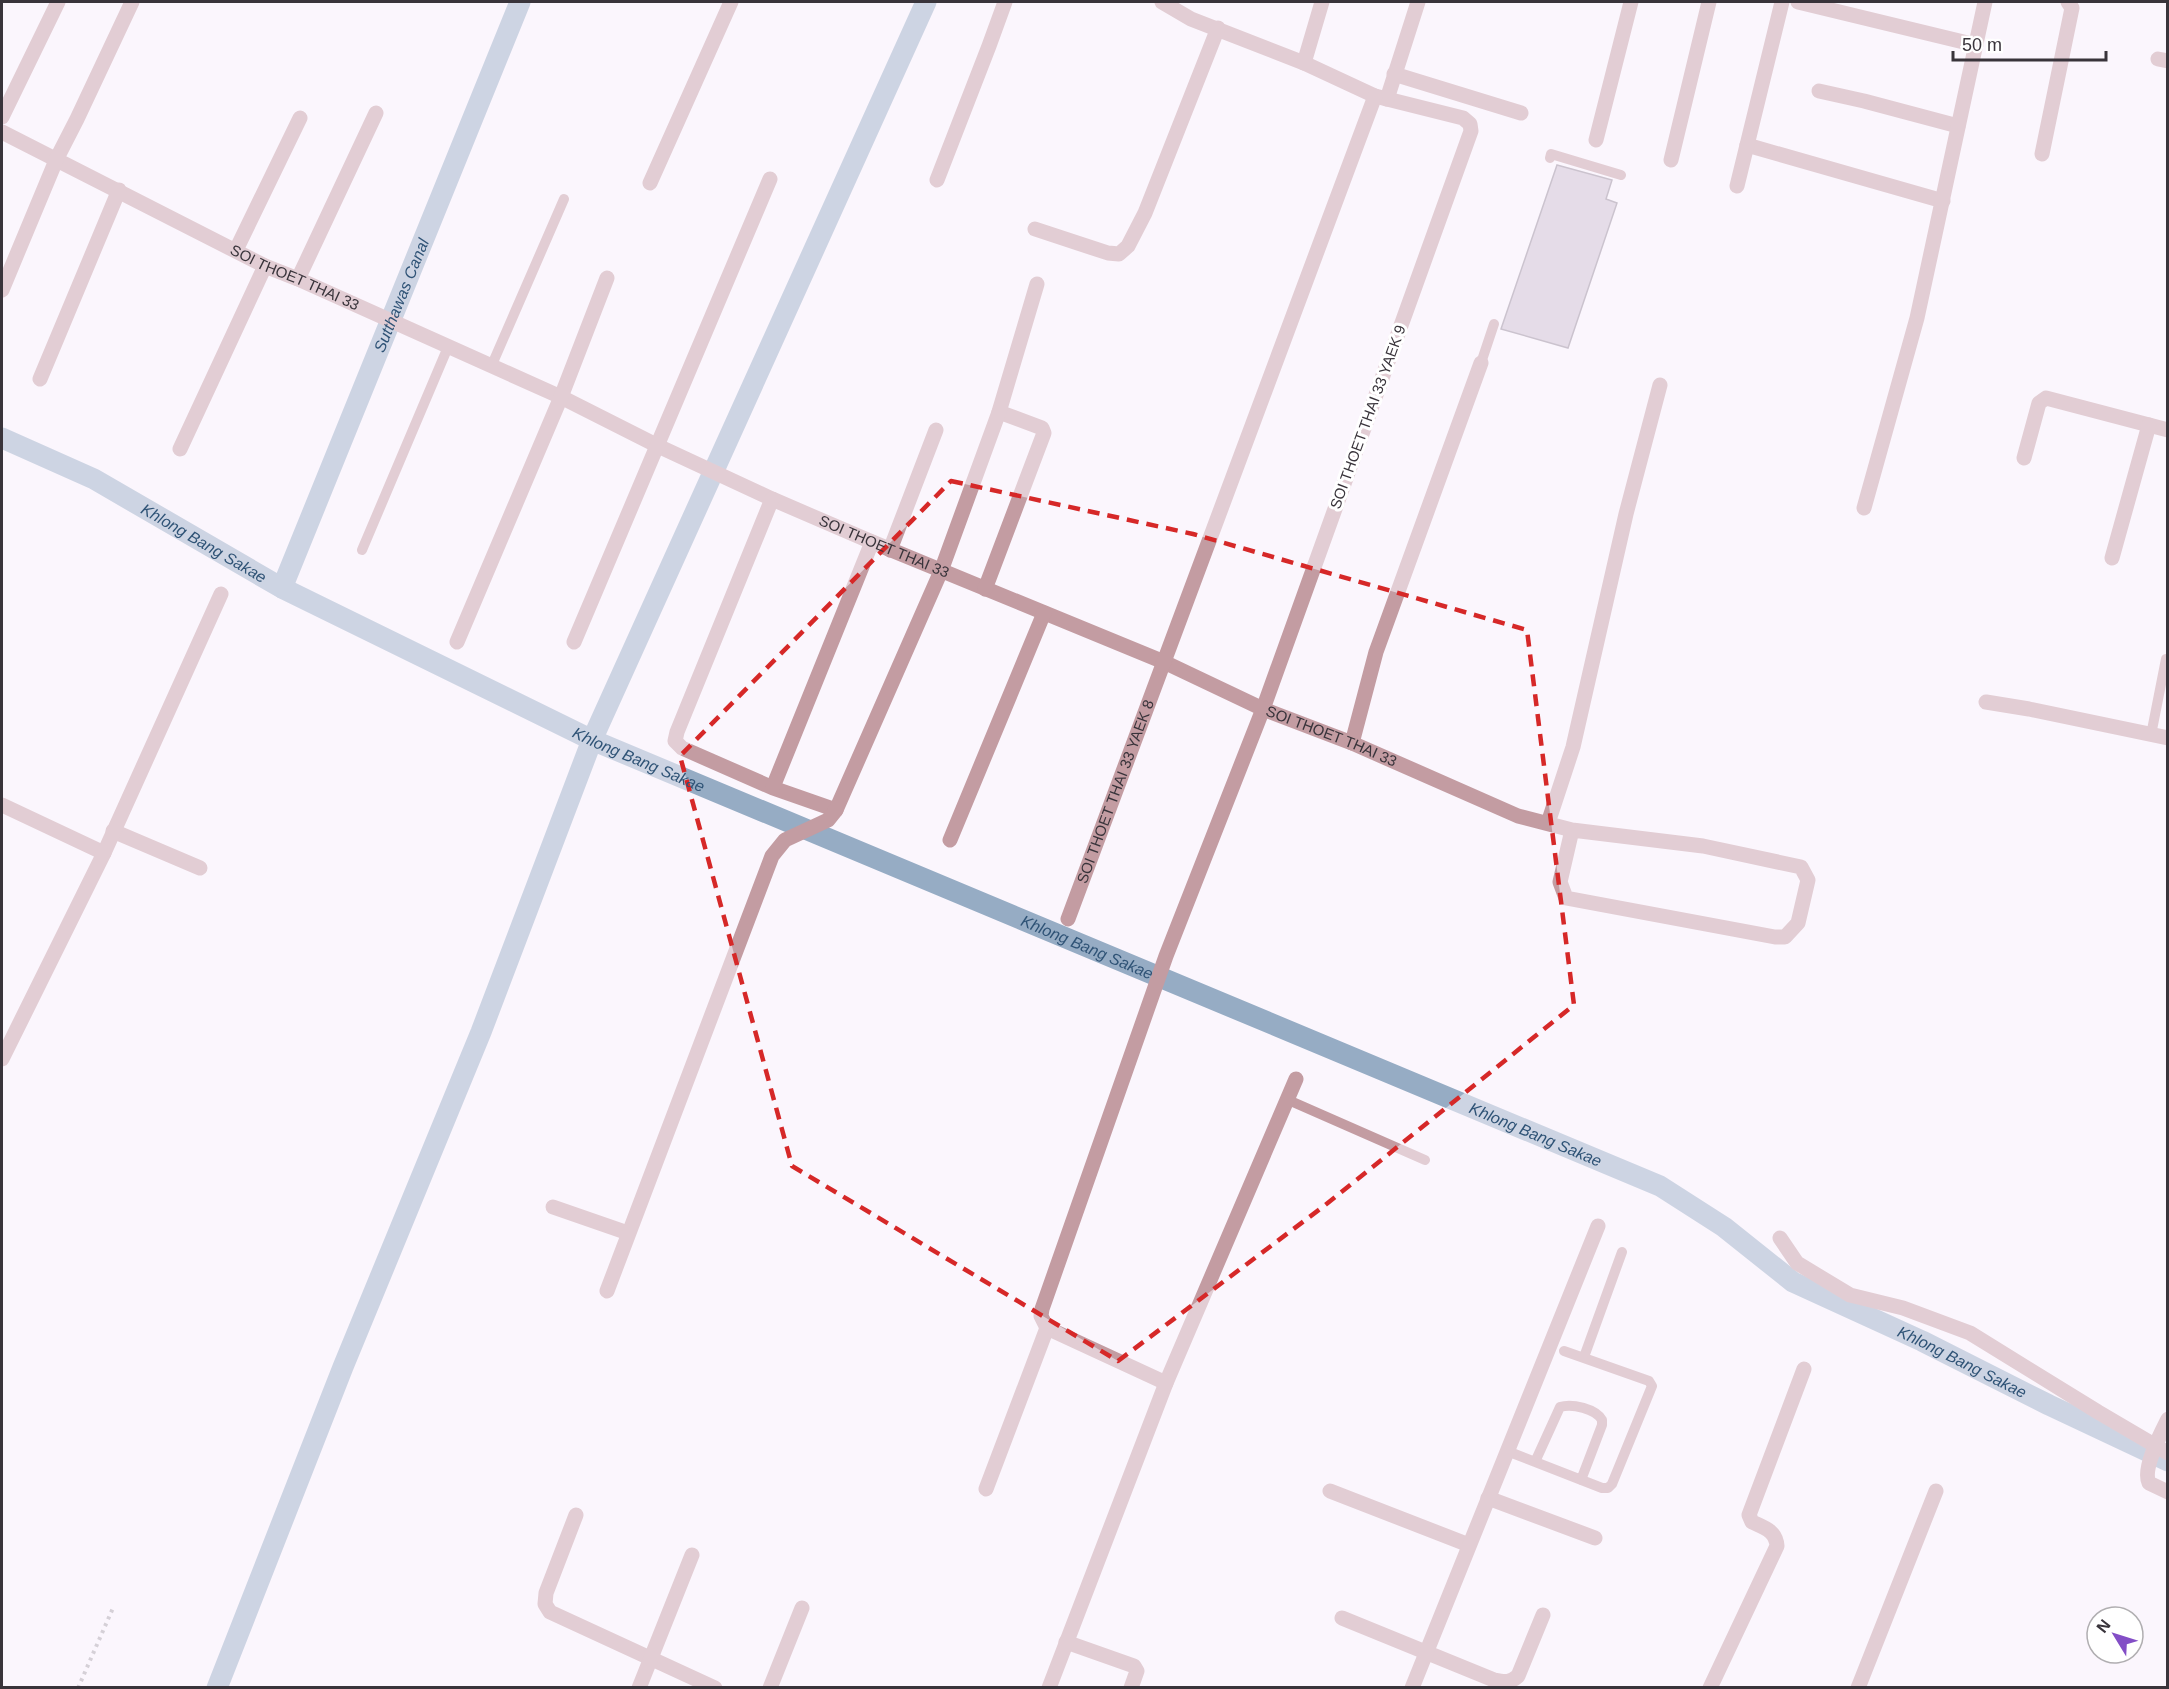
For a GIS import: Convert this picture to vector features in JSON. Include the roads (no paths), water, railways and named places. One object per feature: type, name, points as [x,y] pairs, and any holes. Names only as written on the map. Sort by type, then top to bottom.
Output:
[{"type":"street","points":[[2,117],[58,2]]},
{"type":"street","points":[[2,290],[57,158],[132,2]]},
{"type":"street","points":[[650,183],[730,2]]},
{"type":"street","points":[[937,180],[1005,2]]},
{"type":"street","points":[[1162,2],[1191,19],[1305,63],[1381,97]]},
{"type":"street","points":[[1305,63],[1322,2]]},
{"type":"street","name":"SOI THOET THAI 33 YAEK 8","points":[[1068,919],[1381,97],[1394,74],[1418,2]]},
{"type":"street","points":[[1596,140],[1631,2]]},
{"type":"street","points":[[1671,160],[1709,2]]},
{"type":"street","points":[[1737,186],[1782,2]]},
{"type":"street","points":[[1798,2],[1976,45]]},
{"type":"street","points":[[1864,508],[1917,318],[1985,2]]},
{"type":"street","points":[[2042,154],[2072,8],[2068,2]]},
{"type":"street","points":[[1035,229],[1108,253],[1119,254],[1128,246],[1145,213],[1218,28]]},
{"type":"street","points":[[1394,74],[1521,113]]},
{"type":"street","points":[[1818,91],[1864,100],[1958,126]]},
{"type":"street","name":"SOI THOET THAI 33 YAEK 9","points":[[1047,1328],[1041,1316],[1042,1309],[1166,956],[1263,709],[1471,131],[1470,124],[1463,118],[1381,97]]},
{"type":"street","points":[[298,279],[376,113]]},
{"type":"street","points":[[236,250],[300,118]]},
{"type":"street","name":"SOI THOET THAI 33","points":[[2,132],[57,158],[265,266],[561,397],[658,446],[772,499],[1164,662],[1263,709],[1352,743],[1518,816],[1572,830],[1703,846],[1801,867],[1808,880],[1798,923],[1785,937],[1775,937],[1566,897],[1560,882],[1572,830]]},
{"type":"street","points":[[1747,145],[1943,201]]},
{"type":"street","points":[[574,642],[770,179]]},
{"type":"street","points":[[40,379],[119,190]]},
{"type":"street","points":[[180,449],[265,266]]},
{"type":"street","points":[[457,642],[561,397],[607,278]]},
{"type":"street","points":[[607,1291],[772,856],[786,840],[832,815],[941,570],[999,412],[1038,284]]},
{"type":"street","points":[[1352,743],[1376,652],[1481,363]]},
{"type":"street","points":[[1548,823],[1573,747],[1626,514],[1660,385]]},
{"type":"street","points":[[2024,458],[2039,403],[2046,398],[2168,430]]},
{"type":"street","points":[[985,589],[1044,433],[1037,424],[999,412]]},
{"type":"street","points":[[2112,558],[2149,425]]},
{"type":"street","points":[[890,550],[936,430]]},
{"type":"street","points":[[772,499],[675,741],[682,748],[832,815]]},
{"type":"street","points":[[773,787],[872,542]]},
{"type":"street","points":[[2,1059],[104,853],[221,594]]},
{"type":"street","points":[[950,840],[1044,613]]},
{"type":"street","points":[[1986,702],[2168,738]]},
{"type":"street","points":[[2,805],[104,853]]},
{"type":"street","points":[[113,831],[200,868]]},
{"type":"street","points":[[1049,1688],[1166,1383],[1296,1078]]},
{"type":"street","points":[[553,1207],[628,1233]]},
{"type":"street","points":[[1412,1688],[1598,1226]]},
{"type":"street","points":[[1780,1238],[1797,1263],[1850,1295],[1903,1308],[1970,1333],[2159,1450]]},
{"type":"street","points":[[986,1489],[1047,1328],[1166,1383]]},
{"type":"street","points":[[1710,1688],[1777,1546],[1774,1533],[1752,1522],[1749,1515],[1804,1369]]},
{"type":"street","points":[[2168,1419],[2159,1450],[2146,1477],[2149,1483],[2168,1492]]},
{"type":"street","points":[[1330,1491],[1469,1545]]},
{"type":"street","points":[[1858,1688],[1936,1491]]},
{"type":"street","points":[[1488,1498],[1595,1538]]},
{"type":"street","points":[[576,1515],[546,1593],[547,1608],[550,1612],[715,1688]]},
{"type":"street","points":[[639,1688],[692,1556]]},
{"type":"street","points":[[770,1688],[802,1608]]},
{"type":"street","points":[[1342,1618],[1494,1680],[1512,1681],[1523,1667],[1543,1615]]},
{"type":"street","points":[[1066,1642],[1134,1666],[1137,1671],[1131,1688]]},
{"type":"lane","points":[[1550,158],[1551,154],[1621,175]]},
{"type":"lane","points":[[491,367],[564,199]]},
{"type":"lane","points":[[1481,363],[1494,324]]},
{"type":"lane","points":[[362,550],[448,347]]},
{"type":"lane","points":[[2151,735],[2166,659]]},
{"type":"lane","points":[[1286,1099],[1425,1161]]},
{"type":"lane","points":[[1584,1358],[1622,1252]]},
{"type":"lane","points":[[1507,1451],[1602,1488],[1608,1488],[1612,1484],[1652,1386],[1649,1381],[1564,1351]]},
{"type":"lane","points":[[1535,1462],[1560,1407],[1570,1405],[1598,1414],[1602,1425],[1581,1480]]},
{"type":"waterway","name":"Sutthawas Canal","points":[[282,588],[520,2]]},
{"type":"waterway","points":[[217,1688],[343,1367],[481,1032],[592,740],[926,2]]},
{"type":"waterway","name":"Khlong Bang Sakae","points":[[2,438],[94,479],[282,588],[592,740],[1660,1186],[1724,1227],[1793,1282],[1922,1341],[2049,1405],[2168,1461]]}]
